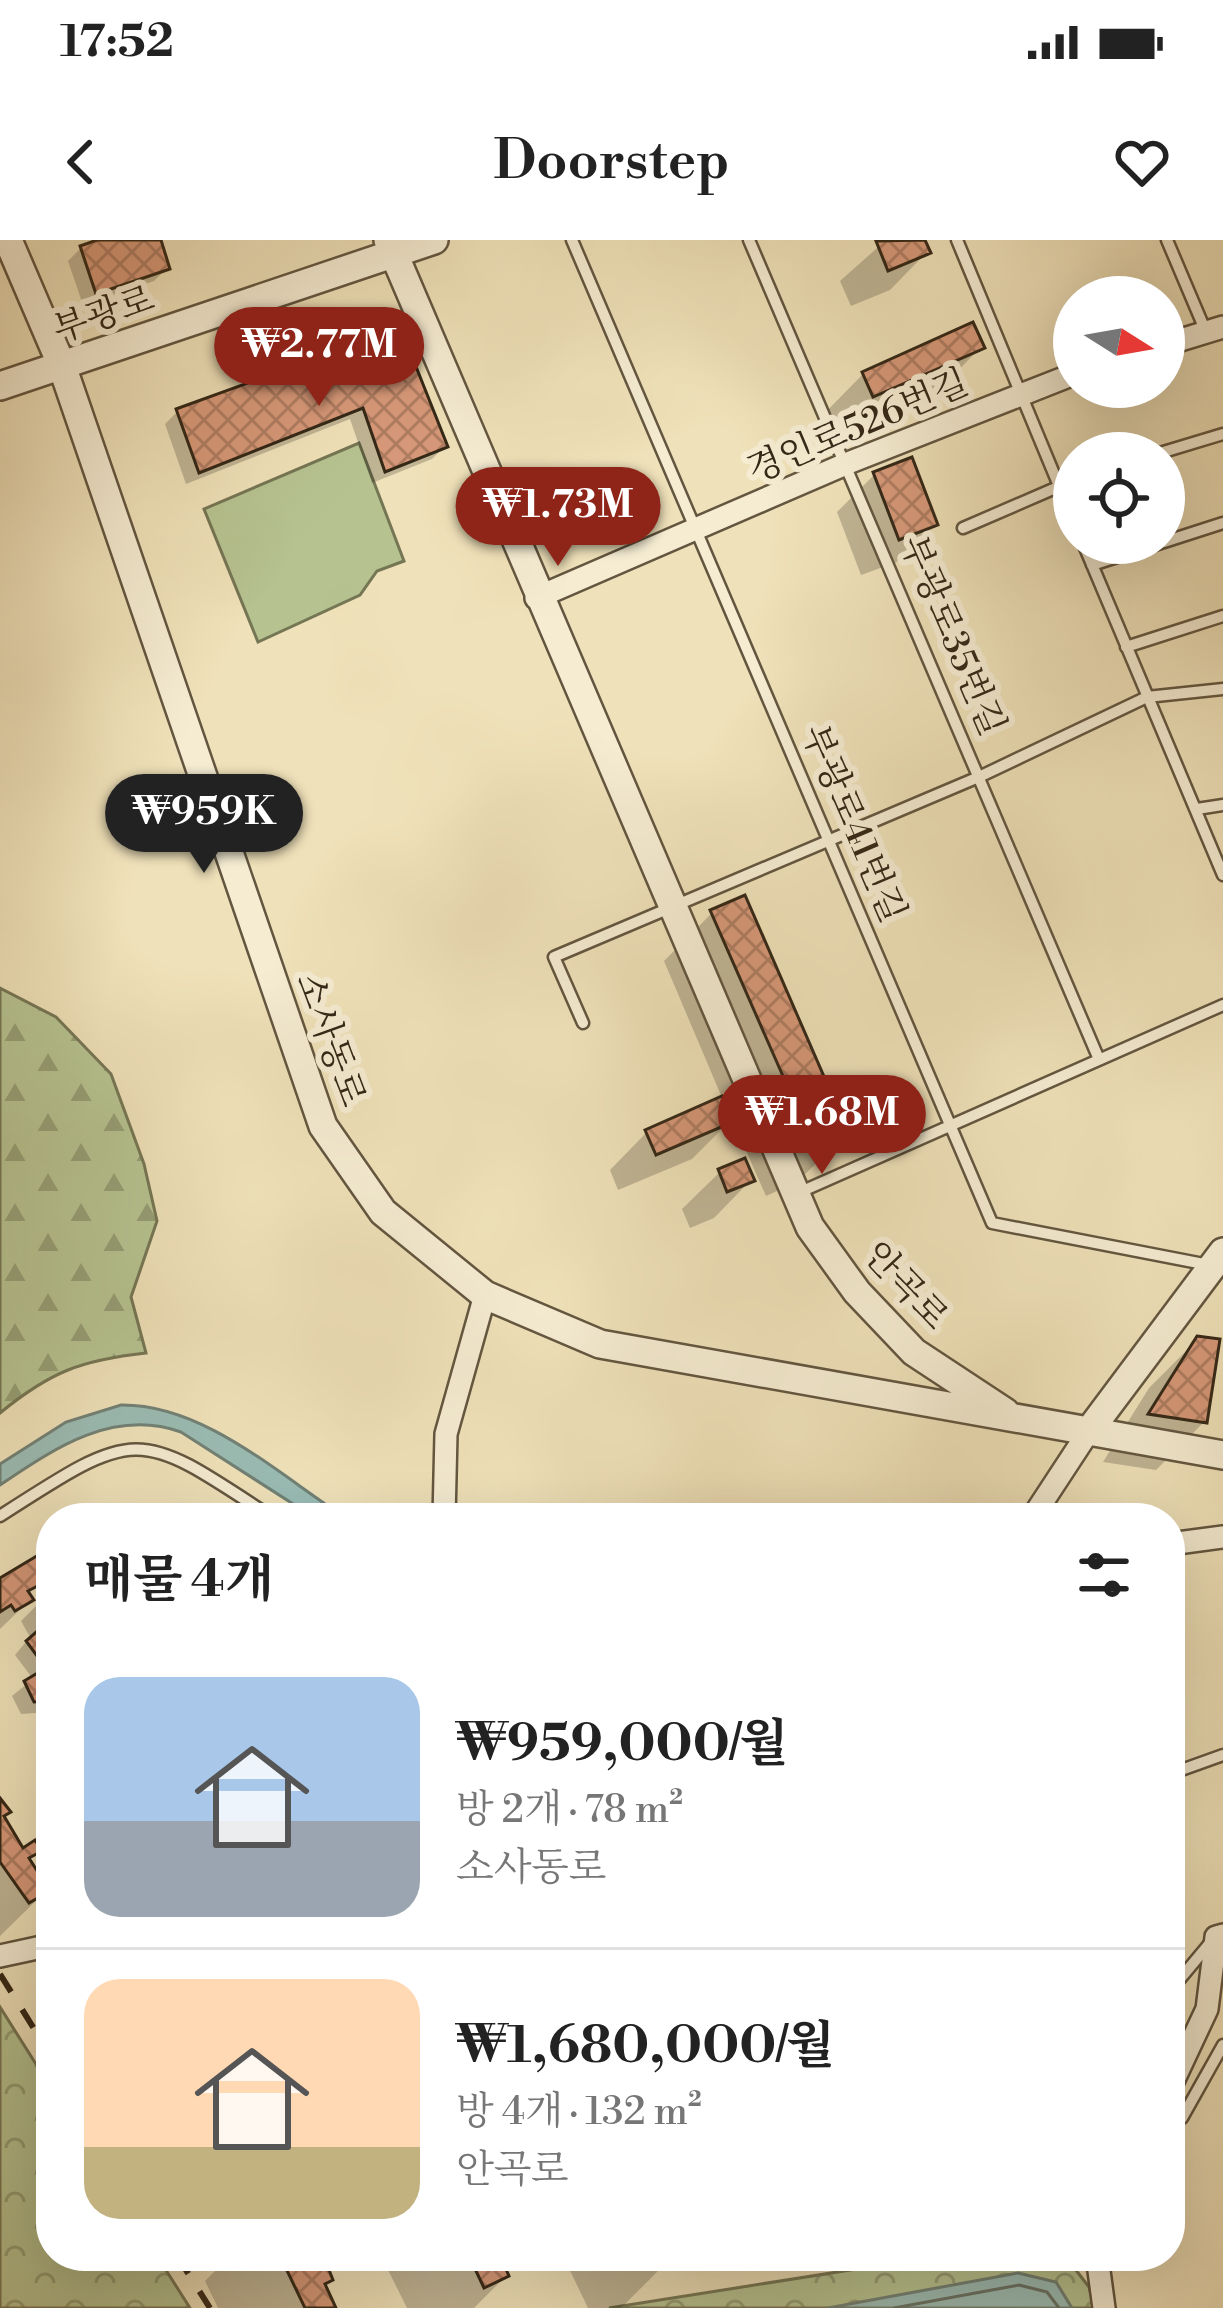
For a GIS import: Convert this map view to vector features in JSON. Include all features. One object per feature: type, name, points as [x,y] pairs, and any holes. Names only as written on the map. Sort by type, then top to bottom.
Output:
[{"type":"street","name":"소사동로","points":[[8,240],[62,365],[322,1126],[383,1212],[485,1295],[600,1344],[1015,1418]]},
{"type":"street","name":"부광로","points":[[0,386],[390,246],[434,240]]},
{"type":"street","name":"안곡로","points":[[390,246],[536,598],[810,1227],[857,1292],[914,1352],[1015,1418],[1223,1455]]},
{"type":"street","points":[[1185,338],[1215,329]]},
{"type":"street","name":"경인로526번길","points":[[536,598],[848,463],[1053,381]]},
{"type":"street","points":[[1042,1503],[1089,1431],[1220,1262]]},
{"type":"street","points":[[443,1503],[446,1434],[485,1295]]},
{"type":"street","points":[[1185,1542],[1223,1537]]},
{"type":"street","points":[[1185,2060],[1215,2005],[1220,1936]]},
{"type":"street","points":[[0,1956],[36,1948]]},
{"type":"street","points":[[1099,2271],[1104,2308]]},
{"type":"lane","name":"부광로41번길","points":[[572,240],[992,1223],[1220,1262]]},
{"type":"lane","name":"부광로35번길","points":[[749,240],[1098,1057]]},
{"type":"lane","points":[[956,240],[1053,472]]},
{"type":"lane","points":[[1167,240],[1215,329]]},
{"type":"lane","points":[[1185,445],[1223,434]]},
{"type":"lane","points":[[963,528],[1053,486]]},
{"type":"lane","points":[[1185,535],[1223,524]]},
{"type":"lane","points":[[1095,564],[1223,875]]},
{"type":"lane","points":[[1126,647],[1223,616]]},
{"type":"lane","points":[[583,1023],[554,957],[981,776],[1147,698],[1223,689]]},
{"type":"lane","points":[[1197,809],[1223,806]]},
{"type":"lane","points":[[796,1194],[1223,1005]]},
{"type":"lane","points":[[0,1516],[83,1463],[129,1448],[174,1454],[251,1503]]},
{"type":"lane","points":[[1185,1769],[1223,1755]]},
{"type":"lane","points":[[1185,1974],[1220,1936]]},
{"type":"lane","points":[[1185,2113],[1223,2045]]},
{"type":"green space","points":[[359,443],[404,561],[377,571],[360,595],[258,642],[204,509]]},
{"type":"green space","points":[[0,988],[56,1017],[111,1074],[144,1164],[157,1221],[131,1297],[146,1353],[67,1370],[0,1413]]},
{"type":"green space","points":[[0,2007],[36,2064],[36,2271],[167,2271],[190,2308],[0,2308]]},
{"type":"green space","points":[[844,2271],[1077,2271],[1089,2287],[1094,2308],[609,2308]]},
{"type":"water","points":[[121,1405],[182,1416],[240,1445],[324,1503],[292,1503],[181,1432],[156,1426],[108,1428],[86,1436],[0,1485],[0,1464],[66,1422]]},
{"type":"water","points":[[1018,2273],[1056,2282],[1072,2308],[828,2308]]},
{"type":"building","points":[[97,240],[161,240],[170,269],[96,294],[80,246]]},
{"type":"building","points":[[925,240],[931,253],[888,271],[876,241]]},
{"type":"building","points":[[973,322],[985,348],[873,397],[862,372]]},
{"type":"building","points":[[405,339],[448,447],[385,472],[363,408],[199,473],[176,409],[336,351],[341,369],[369,358],[367,350]]},
{"type":"building","points":[[912,457],[938,525],[899,540],[873,472]]},
{"type":"building","points":[[745,895],[849,1134],[815,1149],[710,910]]},
{"type":"building","points":[[722,1096],[733,1122],[656,1155],[645,1130]]},
{"type":"building","points":[[745,1158],[755,1181],[727,1192],[718,1169]]},
{"type":"building","points":[[1197,1336],[1220,1339],[1207,1423],[1148,1414]]},
{"type":"building","points":[[36,1556],[36,1587],[28,1591],[34,1600],[15,1611],[11,1605],[0,1612],[0,1578]]},
{"type":"building","points":[[36,1632],[36,1654],[26,1641]]},
{"type":"building","points":[[36,1674],[36,1702],[34,1702],[24,1681]]},
{"type":"building","points":[[0,1798],[11,1812],[4,1816],[23,1848],[36,1842],[36,1854],[29,1858],[36,1869],[36,1899],[29,1903],[0,1862]]},
{"type":"building","points":[[287,2271],[329,2271],[333,2280],[325,2284],[336,2308],[305,2308]]},
{"type":"building","points":[[476,2271],[507,2271],[509,2276],[484,2288]]},
{"type":"railway","points":[[0,1974],[36,2032]]},
{"type":"railway","points":[[187,2271],[210,2308]]}]
